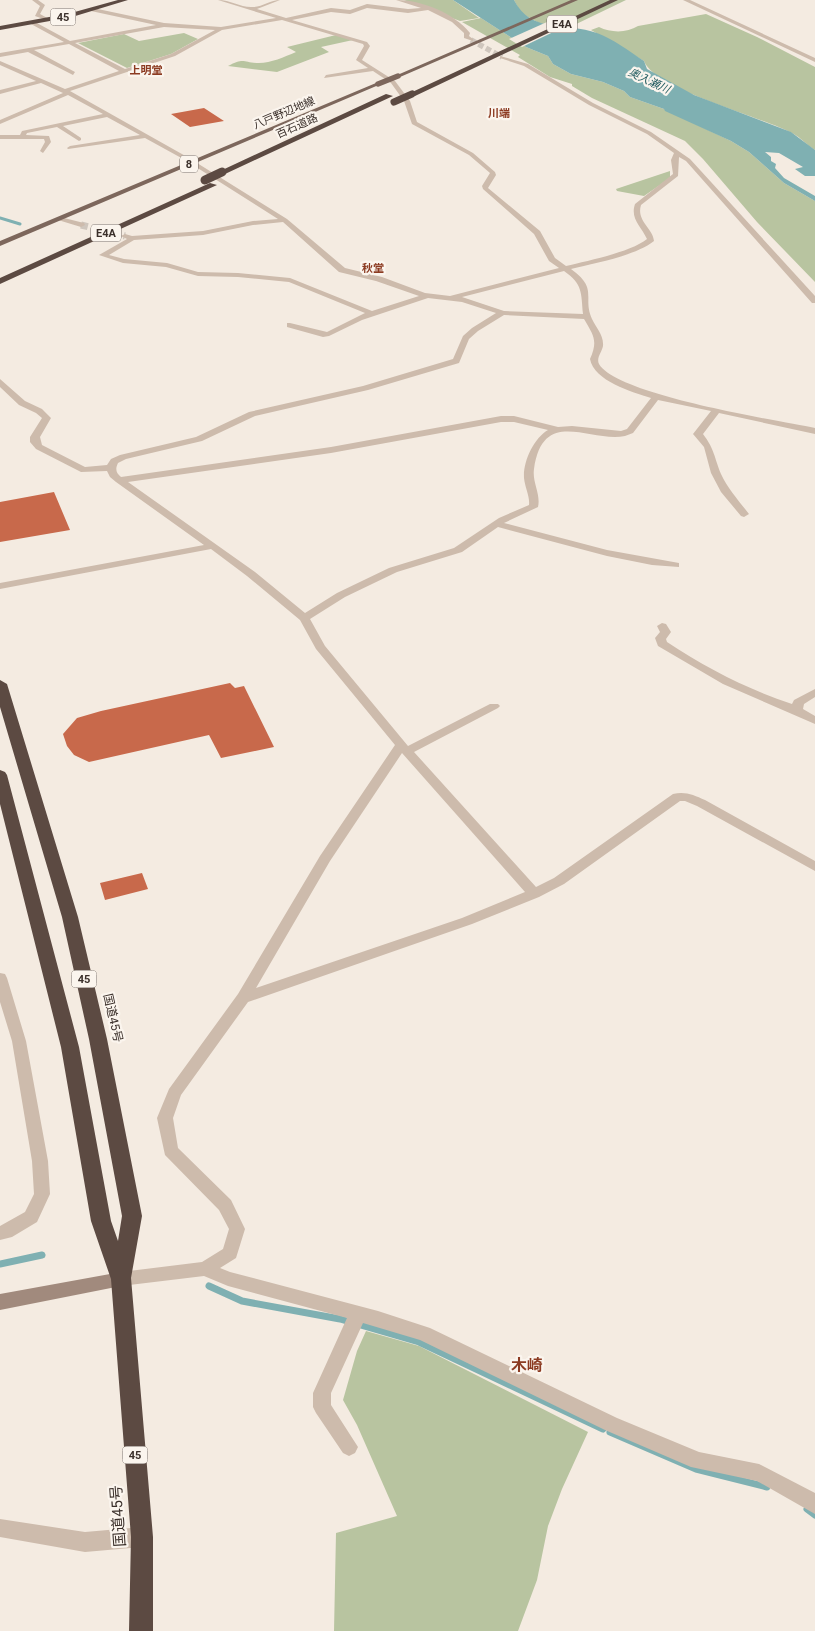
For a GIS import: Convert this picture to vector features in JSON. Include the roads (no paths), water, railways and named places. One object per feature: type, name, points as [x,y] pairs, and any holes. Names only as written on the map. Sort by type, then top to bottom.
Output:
[{"type":"highway","name":"45","points":[[0,28],[93,10],[125,0]]},
{"type":"highway","name":"百石道路","points":[[410,91],[500,46],[602,0]]},
{"type":"highway","name":"百石道路","points":[[209,182],[222,172],[509,49],[615,0]]},
{"type":"highway","name":"百石道路","points":[[0,272],[209,182],[230,177],[391,99]]},
{"type":"highway","name":"E4A","points":[[0,281],[209,182]]},
{"type":"highway","name":"国道45号","points":[[0,684],[72,927],[98,1039],[132,1216],[121,1279]]},
{"type":"highway","points":[[2,791],[31,789]]},
{"type":"highway","name":"国道45号","points":[[2,791],[40,925],[70,1047],[101,1221],[121,1279],[142,1537],[141,1631]]},
{"type":"main road","name":"八戸野辺地線","points":[[0,244],[575,0]]},
{"type":"street","points":[[35,0],[43,6],[37,15],[47,20]]},
{"type":"street","points":[[221,0],[365,43],[367,46],[359,60],[383,74],[402,94],[407,101],[414,123],[434,137],[471,154],[490,168],[494,172],[485,188],[537,233],[552,259],[577,278],[585,290],[587,317],[598,336],[599,347],[594,359],[595,364],[607,376],[632,390],[656,397],[815,431]]},
{"type":"street","points":[[253,9],[277,0]]},
{"type":"street","points":[[399,0],[426,8],[459,24],[467,33],[466,37],[471,40]]},
{"type":"street","points":[[686,0],[815,60]]},
{"type":"street","points":[[93,10],[164,25],[220,29],[331,10],[350,12],[367,6],[408,11],[426,8]]},
{"type":"street","points":[[33,23],[124,71]]},
{"type":"street","points":[[0,55],[164,25]]},
{"type":"street","points":[[0,122],[51,97],[173,55],[220,29]]},
{"type":"street","points":[[29,50],[73,73]]},
{"type":"street","points":[[502,57],[526,65],[591,104],[649,133],[688,160],[815,301]]},
{"type":"street","points":[[1,64],[67,92],[192,163],[285,220],[342,270],[380,280],[426,296],[450,298],[473,303],[503,313],[587,317]]},
{"type":"street","points":[[326,77],[374,69]]},
{"type":"street","points":[[0,92],[42,81]]},
{"type":"street","points":[[22,138],[24,132],[108,115]]},
{"type":"street","points":[[58,125],[79,139]]},
{"type":"street","points":[[70,148],[146,136]]},
{"type":"street","points":[[0,137],[47,137],[48,142],[43,151]]},
{"type":"street","points":[[450,298],[564,267],[578,266],[633,248],[651,239],[640,224],[636,209],[638,204],[676,175],[674,164],[675,156],[678,153]]},
{"type":"street","points":[[60,219],[81,225]]},
{"type":"street","points":[[285,220],[253,223],[203,232],[128,237],[130,241],[104,253],[104,257],[134,263],[167,265],[198,274],[238,275],[290,280],[374,314]]},
{"type":"street","points":[[290,325],[323,335],[330,334],[359,318],[426,296]]},
{"type":"street","points":[[503,313],[467,336],[462,344],[460,356],[456,361],[365,388],[252,414],[199,440],[142,451],[123,457],[114,461],[111,468],[113,475],[119,480],[183,527],[214,546],[304,618],[320,647],[404,748],[534,894]]},
{"type":"street","points":[[0,382],[22,403],[39,411],[47,418],[35,437],[35,442],[39,446],[84,470],[111,468]]},
{"type":"street","points":[[119,480],[331,450],[501,419],[514,419],[555,429],[622,434],[630,431],[656,397]]},
{"type":"street","points":[[717,410],[698,434],[708,447],[716,473],[726,492],[744,514]]},
{"type":"street","points":[[304,618],[368,581],[393,570],[458,550],[496,524],[533,507],[535,501],[528,476],[529,467],[538,442],[555,429]]},
{"type":"street","points":[[496,524],[638,561],[675,564]]},
{"type":"street","points":[[0,586],[214,546]]},
{"type":"street","points":[[662,626],[666,632],[660,638],[662,644],[697,667],[764,700],[797,710],[815,720]]},
{"type":"street","points":[[797,710],[798,702],[815,692]]},
{"type":"street","points":[[0,1302],[121,1279],[205,1269],[230,1253],[237,1229],[225,1205],[171,1151],[165,1118],[174,1093],[242,998],[325,859],[404,748],[494,706]]},
{"type":"street","points":[[242,998],[467,921],[534,894],[559,881],[677,797],[686,797],[701,803],[815,867]]},
{"type":"street","points":[[0,978],[19,1042],[40,1161],[42,1194],[31,1217],[0,1234]]},
{"type":"street","points":[[205,1269],[228,1279],[424,1334],[611,1424],[698,1461],[759,1473],[807,1498],[815,1505]]},
{"type":"street","points":[[349,1447],[322,1407],[322,1393],[358,1314]]},
{"type":"street","points":[[0,1528],[85,1542],[142,1537]]},
{"type":"water","name":"奥入瀬川","points":[[453,0],[514,0],[521,11],[530,18],[550,25],[597,33],[644,61],[647,69],[694,95],[791,132],[815,150],[815,176],[805,176],[795,169],[803,167],[779,153],[765,152],[771,157],[771,161],[776,164],[775,168],[784,178],[815,196],[815,201],[784,183],[749,152],[731,141],[664,109],[630,97],[624,91],[603,82],[571,74],[553,64],[548,56],[526,47]]},
{"type":"waterway","points":[[0,218],[20,224]]},
{"type":"waterway","points":[[0,1264],[42,1255]]},
{"type":"waterway","points":[[209,1286],[242,1301],[340,1319],[419,1342],[603,1429]]},
{"type":"waterway","points":[[610,1432],[696,1469],[767,1487]]},
{"type":"waterway","points":[[807,1509],[815,1515]]},
{"type":"tunnel","points":[[471,40],[502,57]]},
{"type":"tunnel","points":[[81,225],[125,236]]},
{"type":"district","name":"上明堂","points":[[146,70]]},
{"type":"district","name":"川端","points":[[499,113]]},
{"type":"district","name":"秋堂","points":[[373,268]]},
{"type":"district","name":"木崎","points":[[527,1365]]}]
